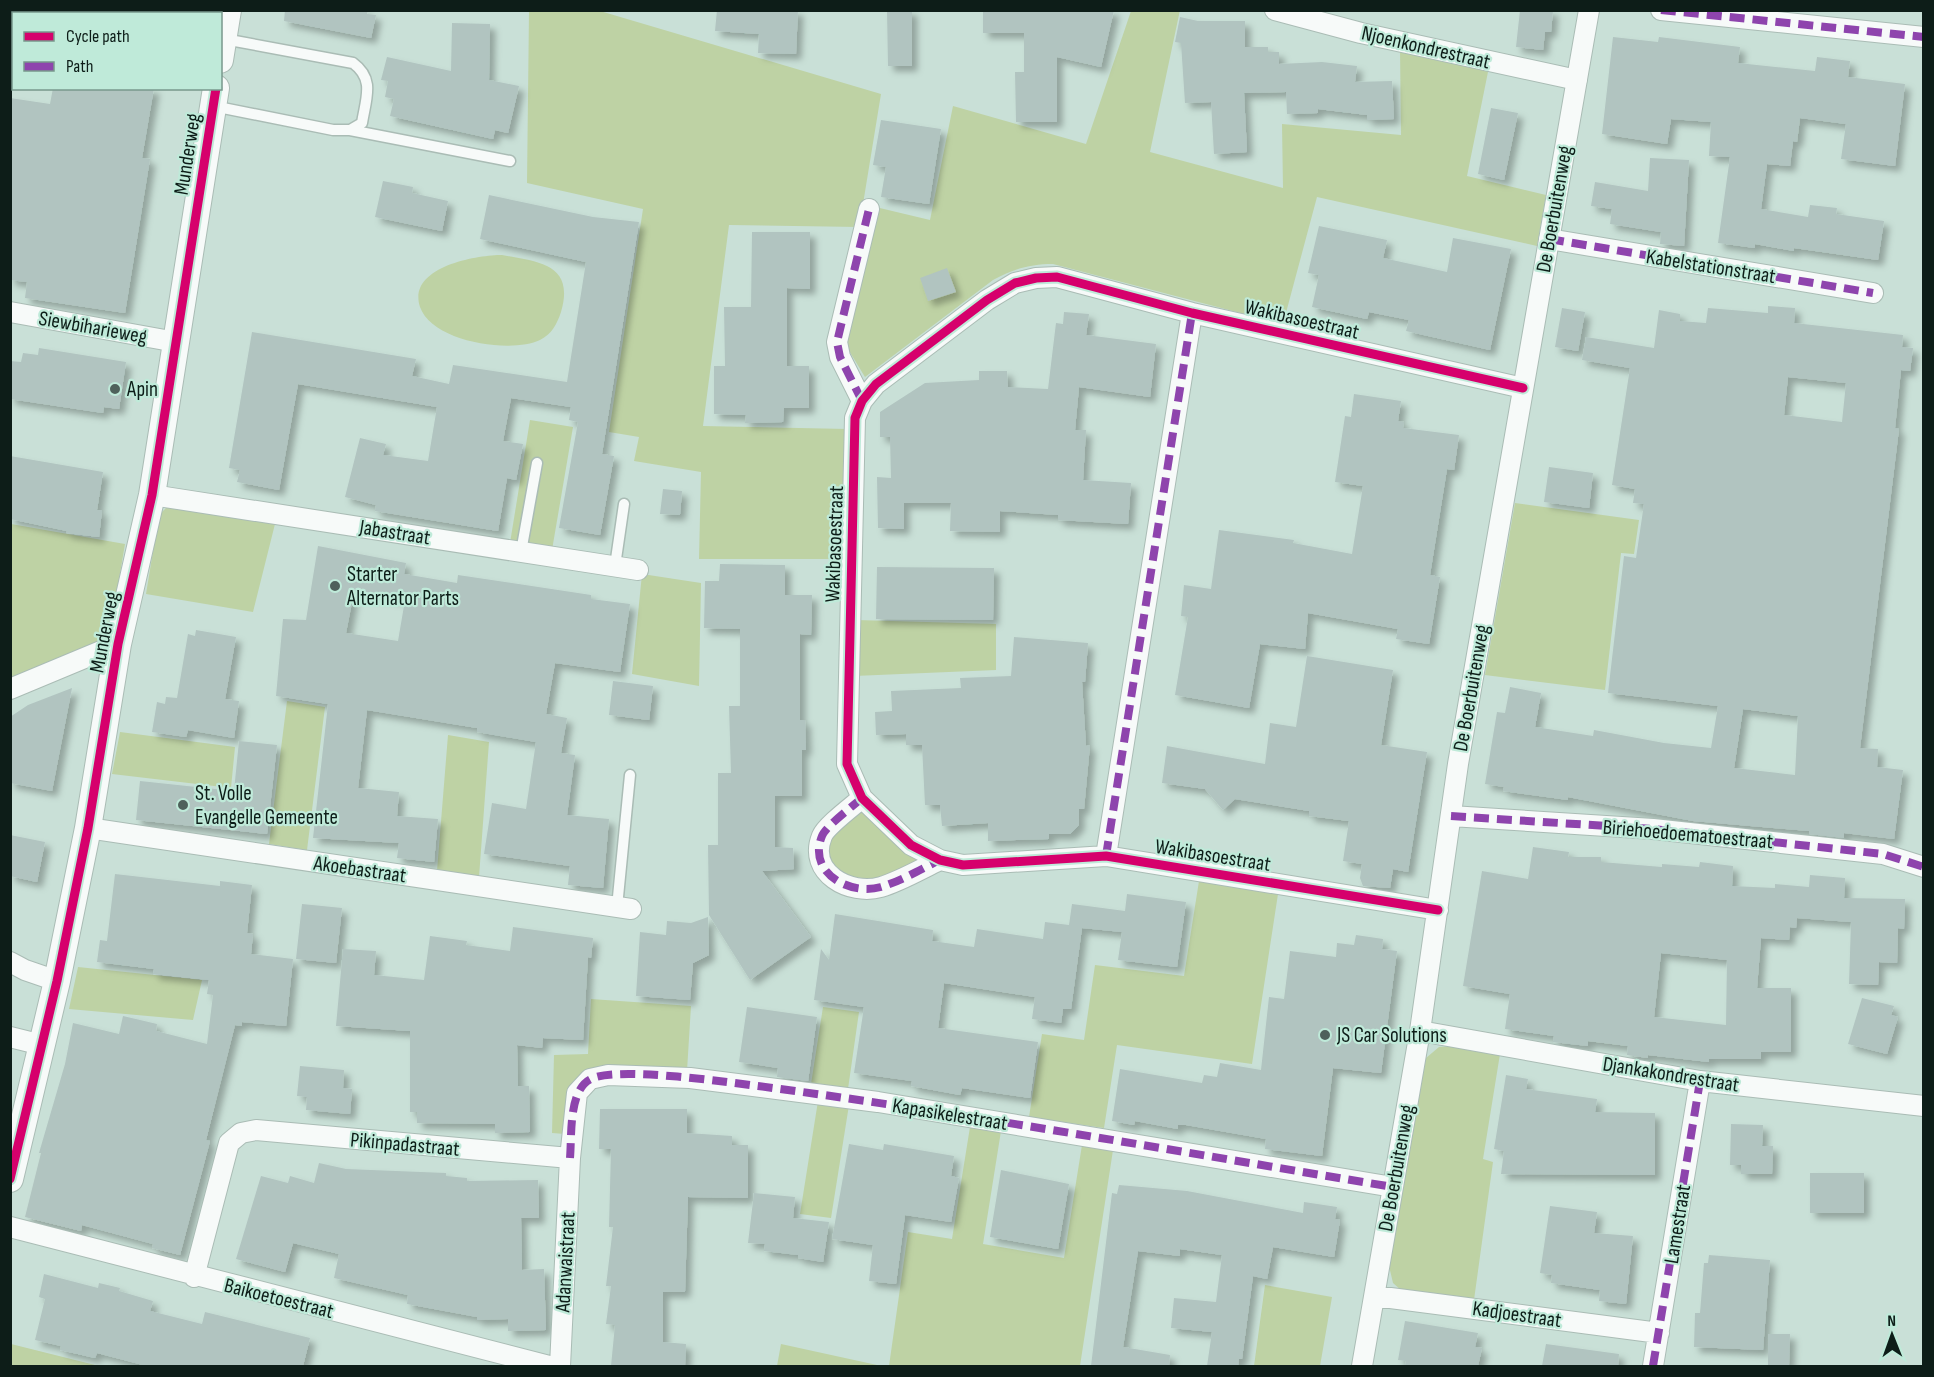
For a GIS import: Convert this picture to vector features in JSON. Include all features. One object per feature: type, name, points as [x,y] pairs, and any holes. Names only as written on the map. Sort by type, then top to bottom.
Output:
[{"type":"street","points":[[222,49],[228,10]]},
{"type":"street","name":"Njoenkondrestraat","points":[[1275,10],[1361,33],[1577,80]]},
{"type":"street","name":"De Boerbuitenweg","points":[[1362,1366],[1420,1031],[1450,816],[1589,10]]},
{"type":"street","points":[[1661,10],[1923,37]]},
{"type":"street","name":"Munderweg","points":[[10,1179],[57,981],[88,828],[118,644],[152,495],[214,97]]},
{"type":"street","points":[[862,402],[840,357],[837,342],[869,209]]},
{"type":"street","name":"Kabelstationstraat","points":[[1549,239],[1873,293]]},
{"type":"street","name":"Wakibasoestraat","points":[[1438,910],[1106,856],[963,865],[940,860],[911,845],[862,798],[847,764],[855,418],[862,402],[876,384],[937,335],[1015,283],[1036,278],[1057,277],[1192,313],[1523,388]]},
{"type":"street","name":"Siewbiharieweg","points":[[10,312],[176,342]]},
{"type":"street","points":[[1106,856],[1192,313]]},
{"type":"street","name":"Jabastraat","points":[[152,495],[638,570]]},
{"type":"street","points":[[10,688],[118,644]]},
{"type":"street","points":[[862,798],[822,835],[820,854],[824,872],[839,883],[857,889],[880,887],[940,860]]},
{"type":"street","name":"Biriehoedoematoestraat","points":[[1450,816],[1676,832],[1883,854],[1923,867]]},
{"type":"street","name":"Akoebastraat","points":[[88,828],[624,908]]},
{"type":"street","points":[[10,962],[57,981]]},
{"type":"street","name":"Djankakondrestraat","points":[[1420,1031],[1700,1081],[1923,1106]]},
{"type":"street","points":[[10,1037],[42,1045]]},
{"type":"street","name":"Kapasikelestraat","points":[[570,1158],[577,1093],[590,1079],[608,1075],[690,1078],[878,1102],[1393,1187]]},
{"type":"street","name":"Lamestraat","points":[[1653,1366],[1700,1081]]},
{"type":"street","name":"Pikinpadastraat","points":[[194,1276],[229,1143],[241,1132],[255,1130],[570,1158]]},
{"type":"street","name":"Adanwaistraat","points":[[560,1366],[570,1158]]},
{"type":"street","name":"Baikoetoestraat","points":[[10,1227],[549,1366]]},
{"type":"street","name":"Kadjoestraat","points":[[1375,1296],[1659,1333]]},
{"type":"lane","points":[[222,49],[352,63],[362,70],[369,83],[362,123],[350,130]]},
{"type":"lane","points":[[214,97],[333,130],[350,130],[510,161]]},
{"type":"lane","points":[[521,552],[537,463]]},
{"type":"lane","points":[[615,566],[624,504]]},
{"type":"lane","points":[[624,908],[630,775]]},
{"type":"green space","points":[[1180,10],[1150,152],[1283,188],[1282,124],[1401,135],[1400,48],[1489,67],[1467,176],[1546,195],[1537,246],[1317,197],[1283,324],[1053,264],[1029,266],[993,280],[865,377],[840,336],[859,227],[729,225],[703,426],[848,429],[846,559],[699,559],[701,472],[634,461],[639,437],[609,432],[643,209],[527,183],[529,11],[600,11],[881,94],[863,204],[930,220],[953,106],[1086,144],[1131,11]]},
{"type":"green space","points":[[502,255],[541,263],[558,275],[563,284],[564,296],[558,321],[548,335],[527,344],[492,345],[456,337],[427,319],[420,307],[419,293],[424,282],[433,273],[461,261]]},
{"type":"green space","points":[[530,420],[573,427],[552,550],[510,543]]},
{"type":"green space","points":[[1515,503],[1639,520],[1634,554],[1621,553],[1605,690],[1485,675]]},
{"type":"green space","points":[[179,506],[276,520],[253,612],[146,594],[159,515],[166,508]]},
{"type":"green space","points":[[11,524],[125,544],[109,638],[11,685]]},
{"type":"green space","points":[[642,574],[701,583],[699,686],[632,674]]},
{"type":"green space","points":[[856,620],[996,624],[996,670],[854,676]]},
{"type":"green space","points":[[287,701],[325,707],[307,850],[269,844]]},
{"type":"green space","points":[[120,732],[235,747],[231,788],[112,774]]},
{"type":"green space","points":[[448,735],[489,742],[479,877],[437,871]]},
{"type":"green space","points":[[865,810],[922,862],[888,876],[870,879],[834,871],[828,858],[828,839],[853,814]]},
{"type":"green space","points":[[1199,881],[1278,894],[1252,1064],[1117,1045],[1104,1128],[1029,1117],[1042,1034],[1084,1040],[1095,965],[1184,976]]},
{"type":"green space","points":[[78,967],[202,980],[193,1020],[69,1009]]},
{"type":"green space","points":[[591,999],[691,1006],[687,1071],[592,1074],[565,1134],[552,1133],[554,1055],[588,1054]]},
{"type":"green space","points":[[823,1007],[859,1012],[848,1089],[811,1084]]},
{"type":"green space","points":[[1452,1046],[1500,1054],[1483,1159],[1493,1162],[1474,1300],[1402,1291],[1393,1283],[1389,1266],[1426,1058],[1439,1047]]},
{"type":"green space","points":[[818,1101],[849,1105],[831,1218],[800,1214]]},
{"type":"green space","points":[[970,1127],[1001,1131],[983,1244],[1064,1258],[1082,1145],[1113,1150],[1080,1366],[889,1366],[908,1232],[952,1239]]},
{"type":"green space","points":[[1265,1285],[1332,1297],[1320,1366],[1254,1366]]},
{"type":"green space","points":[[11,1344],[99,1366],[11,1366]]},
{"type":"green space","points":[[781,1344],[877,1365],[877,1366],[777,1366]]},
{"type":"building","points":[[285,10],[368,10],[367,14],[376,15],[371,38],[284,21]]},
{"type":"building","points":[[717,10],[798,10],[796,54],[758,53],[759,34],[715,31]]},
{"type":"building","points":[[887,10],[912,10],[912,66],[888,66]]},
{"type":"building","points":[[983,10],[1114,10],[1101,67],[1057,57],[1057,122],[1016,122],[1015,72],[1024,72],[1024,33],[983,33]]},
{"type":"building","points":[[1520,10],[1553,10],[1551,32],[1545,32],[1543,50],[1516,47]]},
{"type":"building","points":[[1180,17],[1198,21],[1245,21],[1245,47],[1268,47],[1268,52],[1279,52],[1279,64],[1322,62],[1357,66],[1355,82],[1392,81],[1394,119],[1367,120],[1367,115],[1318,109],[1318,113],[1287,114],[1286,92],[1244,93],[1247,152],[1214,154],[1211,102],[1185,103],[1181,43],[1175,42]]},
{"type":"building","points":[[452,23],[490,24],[489,80],[519,86],[508,133],[495,130],[493,139],[390,116],[394,99],[385,97],[388,81],[381,80],[387,57],[451,71]]},
{"type":"building","points":[[1613,37],[1658,42],[1659,37],[1740,47],[1738,63],[1815,71],[1817,57],[1850,61],[1848,77],[1905,84],[1895,166],[1841,159],[1846,124],[1800,118],[1797,142],[1793,141],[1790,166],[1767,164],[1761,209],[1808,217],[1810,205],[1837,208],[1836,214],[1884,221],[1878,260],[1794,248],[1794,251],[1755,244],[1755,248],[1718,243],[1730,157],[1709,156],[1711,122],[1671,119],[1667,144],[1602,134]]},
{"type":"building","points":[[53,90],[154,90],[142,158],[150,159],[125,313],[25,298],[27,282],[10,280],[10,98],[50,104]]},
{"type":"building","points":[[1491,108],[1518,113],[1504,180],[1478,174]]},
{"type":"building","points":[[881,120],[941,129],[929,204],[881,197],[886,167],[873,165]]},
{"type":"building","points":[[1650,158],[1689,160],[1684,246],[1660,244],[1661,232],[1610,224],[1612,209],[1591,206],[1595,182],[1648,191]]},
{"type":"building","points":[[383,181],[413,187],[412,193],[448,201],[442,231],[375,217]]},
{"type":"building","points":[[489,195],[593,217],[639,222],[602,454],[614,456],[600,535],[559,528],[578,422],[569,420],[571,407],[511,398],[503,441],[523,444],[516,480],[507,478],[498,531],[375,511],[376,505],[345,497],[360,438],[386,444],[383,455],[428,461],[437,407],[298,384],[279,490],[237,482],[240,470],[229,468],[252,332],[416,359],[412,376],[449,384],[453,365],[567,382],[586,262],[480,239]]},
{"type":"building","points":[[1319,226],[1387,240],[1383,258],[1447,272],[1453,238],[1511,249],[1490,350],[1406,331],[1409,320],[1369,312],[1367,319],[1312,307],[1319,275],[1308,273]]},
{"type":"building","points":[[752,232],[810,232],[810,289],[787,288],[787,366],[809,366],[809,408],[784,408],[783,422],[745,423],[746,415],[714,414],[714,366],[725,366],[724,307],[751,307]]},
{"type":"building","points":[[947,268],[956,292],[928,301],[920,278]]},
{"type":"building","points":[[1768,306],[1795,308],[1794,323],[1903,335],[1902,347],[1913,348],[1910,371],[1901,370],[1895,428],[1899,429],[1860,748],[1878,749],[1877,767],[1903,770],[1894,839],[1844,833],[1844,838],[1809,834],[1809,831],[1693,821],[1568,797],[1568,800],[1503,791],[1504,787],[1485,784],[1497,712],[1505,713],[1510,687],[1541,693],[1535,727],[1593,736],[1594,730],[1664,743],[1711,748],[1718,706],[1608,693],[1624,556],[1636,558],[1644,504],[1633,503],[1635,489],[1612,485],[1630,368],[1582,360],[1586,337],[1654,348],[1659,310],[1680,314],[1680,321],[1706,323],[1708,308],[1768,313]],"holes":[[[1788,377],[1846,383],[1842,422],[1784,415]],[[1743,709],[1798,716],[1795,775],[1734,768]]]},
{"type":"building","points":[[1562,308],[1585,312],[1578,351],[1555,347]]},
{"type":"building","points":[[1064,312],[1089,314],[1086,335],[1156,344],[1150,397],[1079,387],[1075,430],[1086,430],[1083,480],[1131,483],[1128,524],[1058,520],[1058,515],[1000,511],[1000,532],[950,531],[951,503],[904,503],[904,529],[878,528],[877,477],[891,478],[890,437],[880,437],[880,412],[925,383],[979,380],[979,371],[1007,371],[1008,387],[1048,389],[1056,323],[1063,324]]},
{"type":"building","points":[[39,348],[126,362],[119,409],[104,407],[103,413],[10,399],[10,361],[21,362],[23,353],[38,355]]},
{"type":"building","points":[[1354,394],[1401,401],[1398,421],[1404,422],[1403,428],[1459,435],[1454,470],[1447,469],[1430,575],[1440,577],[1429,644],[1396,639],[1398,629],[1308,613],[1305,649],[1260,644],[1249,708],[1175,695],[1188,617],[1181,616],[1184,585],[1211,589],[1219,530],[1294,540],[1293,543],[1352,554],[1363,486],[1335,482],[1345,416],[1351,417]]},
{"type":"building","points":[[10,456],[103,472],[97,510],[102,510],[99,537],[66,533],[67,531],[10,519]]},
{"type":"building","points":[[1549,467],[1593,473],[1589,508],[1544,502]]},
{"type":"building","points":[[663,489],[682,491],[680,515],[660,514]]},
{"type":"building","points":[[318,546],[406,563],[404,574],[457,583],[458,575],[591,595],[591,599],[630,604],[620,672],[555,663],[546,714],[567,718],[561,753],[575,755],[567,815],[609,819],[603,888],[568,885],[570,866],[484,854],[492,803],[526,809],[536,742],[477,732],[477,728],[367,710],[358,788],[399,792],[397,816],[438,819],[434,862],[397,858],[399,843],[313,838],[328,704],[276,696],[283,619],[306,620]],"holes":[[[354,592],[405,600],[398,641],[346,633]]]},
{"type":"building","points":[[720,564],[785,565],[785,595],[812,595],[811,635],[800,634],[800,720],[805,720],[806,750],[802,750],[802,796],[775,796],[775,847],[793,848],[794,869],[762,871],[811,937],[750,980],[709,915],[708,845],[718,845],[718,773],[731,773],[729,706],[740,706],[740,629],[704,628],[705,581],[719,581]]},
{"type":"building","points":[[877,567],[994,568],[993,620],[876,619]]},
{"type":"building","points":[[196,630],[236,637],[225,699],[239,701],[234,738],[188,730],[186,737],[152,732],[157,702],[165,704],[166,697],[177,698],[188,634],[195,636]]},
{"type":"building","points":[[1014,637],[1088,643],[1085,682],[1082,682],[1086,746],[1090,745],[1084,809],[1079,809],[1079,825],[1070,834],[1049,834],[1049,839],[988,841],[988,823],[942,826],[940,805],[925,805],[922,745],[906,745],[906,734],[876,735],[875,712],[892,711],[891,691],[961,688],[960,678],[1011,676]]},
{"type":"building","points":[[1307,656],[1393,670],[1381,745],[1427,752],[1408,872],[1393,869],[1390,888],[1363,886],[1360,878],[1362,864],[1343,861],[1349,821],[1309,816],[1309,811],[1235,799],[1223,810],[1205,789],[1162,783],[1167,746],[1265,764],[1270,723],[1296,727]]},
{"type":"building","points":[[613,681],[653,686],[649,720],[609,715]]},
{"type":"building","points":[[72,688],[52,791],[10,783],[10,717],[28,705]]},
{"type":"building","points":[[239,741],[277,745],[267,834],[136,820],[140,781],[234,791]]},
{"type":"building","points":[[10,835],[45,842],[37,882],[10,876]]},
{"type":"building","points":[[1533,847],[1569,852],[1568,857],[1601,857],[1601,862],[1662,867],[1662,864],[1699,867],[1700,862],[1733,866],[1732,886],[1775,888],[1775,884],[1809,887],[1810,875],[1845,878],[1844,898],[1905,899],[1904,929],[1898,928],[1897,963],[1879,962],[1878,985],[1849,984],[1851,922],[1797,918],[1796,928],[1790,927],[1789,940],[1761,938],[1757,988],[1791,988],[1791,1052],[1761,1052],[1761,1059],[1709,1059],[1709,1062],[1648,1055],[1648,1058],[1627,1055],[1628,1046],[1588,1041],[1588,1046],[1553,1042],[1554,1036],[1505,1029],[1510,994],[1463,986],[1482,871],[1528,879]],"holes":[[[1661,953],[1727,960],[1726,1025],[1654,1017]]]},
{"type":"building","points":[[115,874],[220,886],[220,881],[252,885],[247,933],[253,934],[251,954],[293,959],[286,1026],[242,1022],[242,1026],[235,1025],[206,1140],[210,1141],[180,1255],[152,1248],[153,1244],[82,1225],[81,1231],[25,1217],[41,1153],[39,1153],[65,1064],[73,1023],[119,1034],[123,1016],[157,1024],[156,1031],[207,1044],[213,995],[207,994],[209,980],[153,974],[154,969],[97,962],[100,940],[107,941]]},
{"type":"building","points":[[1127,894],[1186,902],[1177,967],[1118,960],[1122,932],[1082,928],[1071,1009],[1063,1009],[1061,1023],[1032,1019],[1035,997],[944,983],[938,1028],[1038,1042],[1030,1098],[962,1088],[960,1095],[911,1086],[912,1081],[854,1073],[864,1007],[814,1000],[821,949],[829,960],[835,914],[933,930],[932,941],[974,947],[977,929],[1043,939],[1045,922],[1069,925],[1072,904],[1125,911]]},
{"type":"building","points":[[302,904],[342,908],[336,963],[296,959]]},
{"type":"building","points":[[708,917],[709,955],[693,963],[690,1000],[636,996],[640,932],[666,935],[667,921],[691,923]]},
{"type":"building","points":[[513,927],[593,938],[591,958],[588,957],[583,1040],[543,1038],[542,1048],[517,1045],[518,1086],[529,1086],[530,1132],[495,1133],[495,1124],[417,1123],[417,1112],[410,1112],[410,1031],[336,1026],[343,949],[376,951],[374,975],[424,980],[430,936],[467,941],[466,945],[510,951]]},
{"type":"building","points":[[1356,935],[1383,939],[1382,949],[1397,951],[1381,1073],[1333,1068],[1322,1156],[1265,1149],[1266,1139],[1186,1125],[1178,1125],[1178,1129],[1135,1121],[1134,1125],[1112,1121],[1120,1069],[1202,1083],[1204,1075],[1217,1077],[1220,1063],[1261,1070],[1269,997],[1284,999],[1290,951],[1336,957],[1337,943],[1354,945]]},
{"type":"building","points":[[1862,998],[1894,1006],[1891,1015],[1898,1017],[1887,1054],[1848,1044]]},
{"type":"building","points":[[747,1007],[817,1017],[808,1081],[777,1077],[778,1068],[739,1062]]},
{"type":"building","points":[[300,1066],[344,1070],[343,1088],[352,1089],[350,1114],[306,1110],[307,1097],[297,1096]]},
{"type":"building","points":[[1506,1075],[1528,1079],[1526,1089],[1597,1099],[1595,1112],[1655,1113],[1655,1175],[1501,1174],[1504,1151],[1494,1149]]},
{"type":"building","points":[[600,1109],[687,1109],[687,1133],[732,1136],[732,1145],[748,1145],[748,1198],[688,1197],[685,1292],[663,1292],[663,1342],[686,1344],[685,1366],[611,1366],[615,1325],[606,1324],[611,1286],[606,1286],[613,1227],[609,1227],[611,1149],[599,1149]]},
{"type":"building","points":[[1731,1124],[1763,1125],[1762,1146],[1773,1146],[1772,1174],[1741,1174],[1741,1165],[1730,1165]]},
{"type":"building","points":[[849,1144],[883,1150],[884,1144],[954,1156],[951,1176],[959,1178],[951,1222],[905,1215],[896,1284],[869,1281],[873,1245],[832,1239]]},
{"type":"building","points":[[319,1163],[346,1169],[446,1173],[446,1176],[467,1178],[467,1181],[538,1180],[539,1218],[521,1218],[522,1270],[544,1269],[546,1330],[508,1331],[508,1319],[477,1320],[477,1317],[407,1304],[408,1295],[334,1278],[339,1254],[293,1243],[285,1272],[236,1259],[261,1176],[288,1183],[290,1176],[314,1183]]},
{"type":"building","points":[[1001,1170],[1069,1184],[1058,1249],[990,1237]]},
{"type":"building","points":[[1810,1173],[1864,1173],[1864,1213],[1810,1213]]},
{"type":"building","points":[[1119,1185],[1187,1191],[1303,1213],[1304,1202],[1337,1207],[1335,1219],[1340,1220],[1334,1257],[1273,1247],[1267,1279],[1253,1276],[1242,1359],[1239,1359],[1238,1366],[1207,1366],[1212,1332],[1171,1328],[1174,1298],[1216,1302],[1222,1255],[1180,1249],[1180,1256],[1138,1251],[1123,1347],[1170,1355],[1169,1366],[1091,1366],[1112,1193],[1117,1194]]},
{"type":"building","points":[[754,1193],[795,1197],[793,1218],[829,1222],[823,1262],[798,1258],[798,1255],[764,1251],[765,1244],[748,1243]]},
{"type":"building","points":[[1550,1206],[1597,1212],[1594,1233],[1633,1236],[1626,1304],[1599,1301],[1600,1290],[1551,1283],[1552,1275],[1540,1273]]},
{"type":"building","points":[[1709,1255],[1770,1260],[1763,1350],[1694,1347],[1695,1313],[1700,1313],[1704,1263],[1708,1263]]},
{"type":"building","points":[[44,1274],[98,1288],[99,1283],[120,1288],[119,1291],[153,1301],[150,1311],[202,1324],[205,1312],[310,1338],[303,1366],[147,1366],[97,1353],[95,1358],[60,1350],[61,1346],[35,1340],[45,1299],[39,1297]]},
{"type":"building","points":[[1405,1321],[1478,1333],[1475,1347],[1482,1348],[1478,1366],[1405,1366],[1406,1361],[1398,1360]]},
{"type":"building","points":[[1768,1334],[1790,1334],[1789,1366],[1768,1366]]},
{"type":"building","points":[[1546,1344],[1619,1354],[1618,1366],[1542,1366]]},
{"type":"marked path","points":[[1661,10],[1924,37]]},
{"type":"marked path","points":[[862,401],[840,357],[837,342],[869,209]]},
{"type":"marked path","points":[[1549,239],[1873,293]]},
{"type":"marked path","points":[[1106,856],[1192,313]]},
{"type":"marked path","points":[[862,798],[834,822],[822,836],[819,849],[821,861],[826,871],[834,879],[857,888],[881,887],[940,860]]},
{"type":"marked path","points":[[1451,816],[1653,829],[1883,854],[1924,867]]},
{"type":"marked path","points":[[570,1158],[571,1126],[575,1103],[584,1085],[591,1079],[604,1075],[647,1074],[742,1084],[917,1109],[1393,1187]]},
{"type":"marked path","points":[[1653,1366],[1700,1081]]},
{"type":"cycle path","points":[[10,1179],[57,981],[88,828],[118,644],[152,495],[216,90]]},
{"type":"cycle path","points":[[1438,910],[1106,856],[963,865],[940,860],[911,845],[862,798],[847,764],[855,418],[862,401],[876,384],[987,300],[1015,283],[1036,278],[1057,277],[1192,313],[1523,388]]},
{"type":"place","name":"Apin","points":[[115,389]]},
{"type":"place","name":"Starter Alternator Parts","points":[[335,586]]},
{"type":"place","name":"St. Volle Evangelle Gemeente","points":[[183,805]]},
{"type":"place","name":"JS Car Solutions","points":[[1325,1035]]}]
